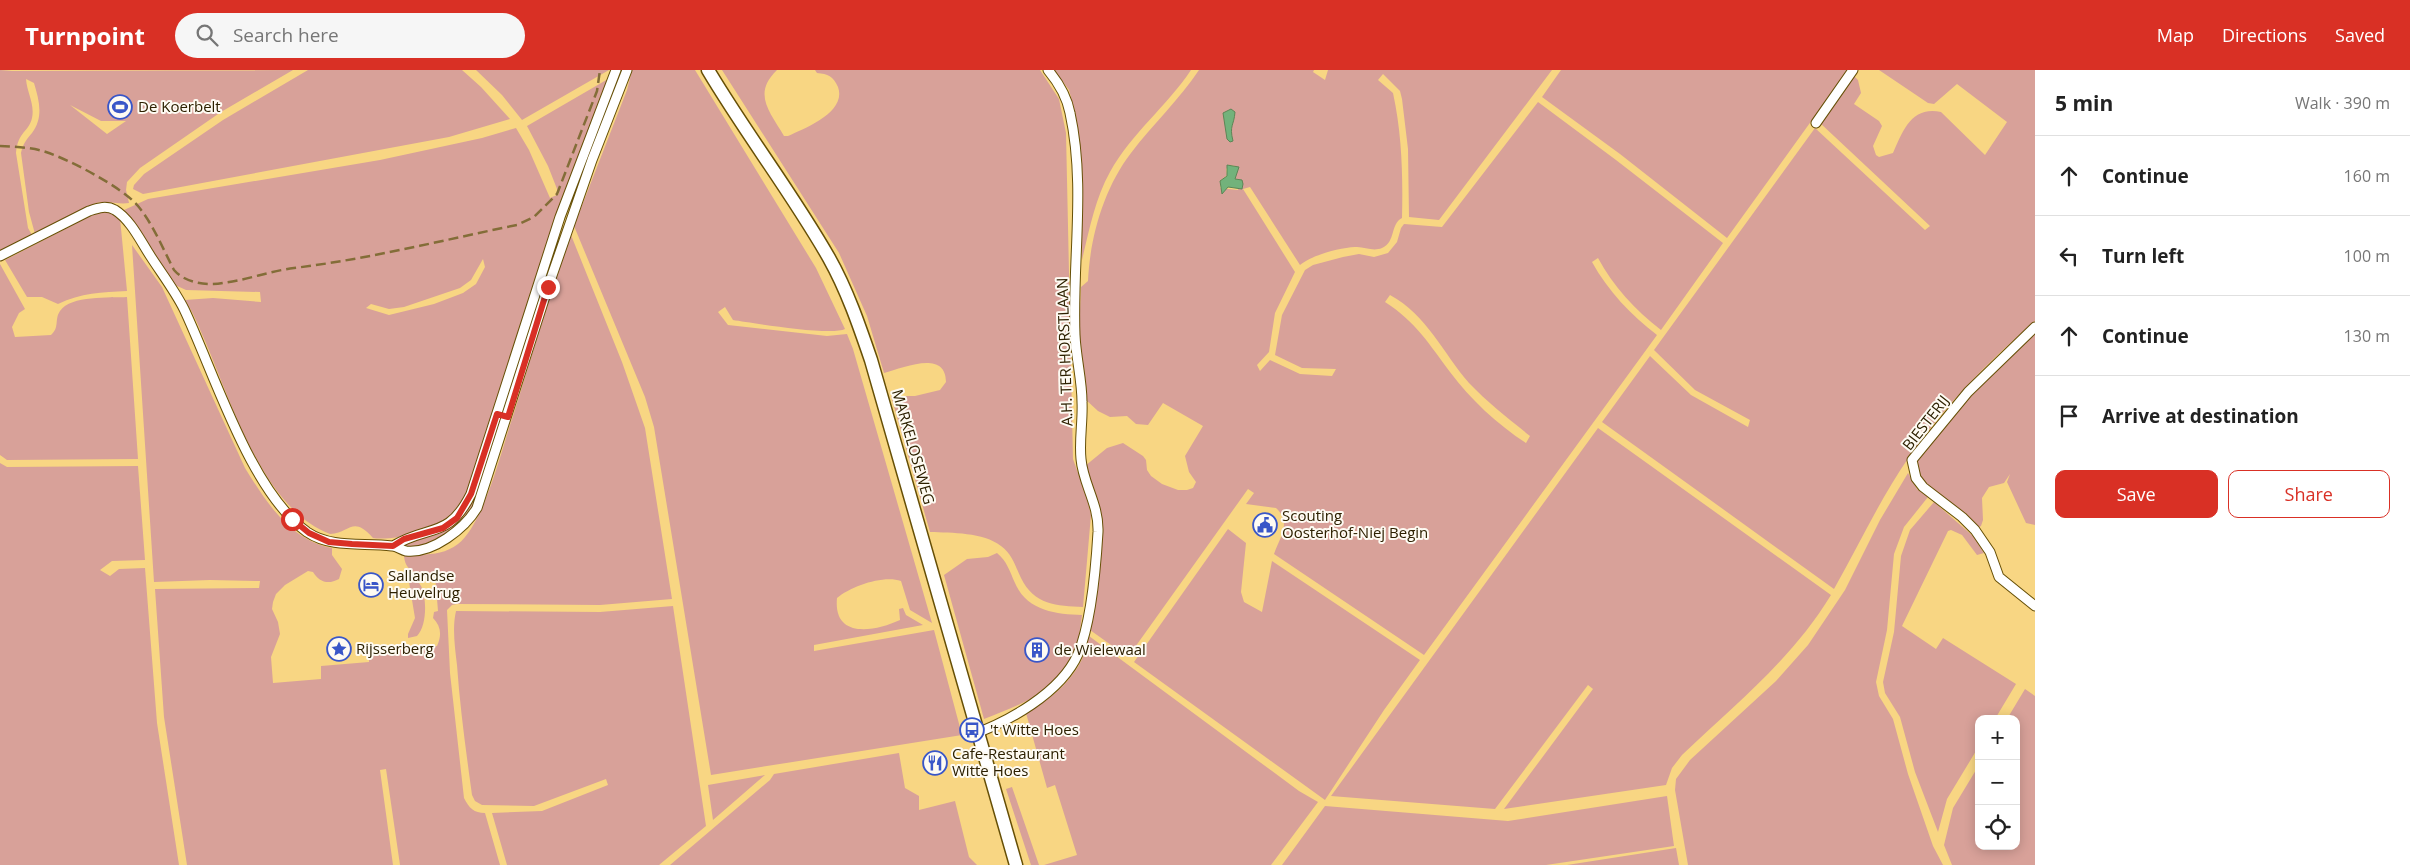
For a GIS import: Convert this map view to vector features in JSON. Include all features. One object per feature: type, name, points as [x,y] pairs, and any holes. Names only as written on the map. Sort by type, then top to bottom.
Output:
[{"type":"main road","name":"MARKELOSEWEG","points":[[708,70],[803,216],[830,260],[847,295],[871,360],[973,734],[1016,865]]},
{"type":"street","points":[[393,546],[404,539],[443,528],[457,518],[471,494],[560,217],[616,70]]},
{"type":"street","points":[[0,256],[100,207],[110,208],[118,212],[130,224],[183,307],[255,466],[292,519],[309,533],[329,542],[393,546],[406,551],[427,547],[451,536],[467,523],[477,508],[586,178],[628,70]]},
{"type":"street","name":"A.H. TER HORSTLAAN","points":[[973,734],[1005,720],[1044,695],[1054,688],[1071,667],[1081,645],[1093,580],[1098,522],[1092,494],[1081,460],[1082,402],[1075,336],[1076,158],[1070,112],[1063,93],[1048,70]]},
{"type":"street","points":[[1816,123],[1853,70]]},
{"type":"street","name":"BIESTERIJ","points":[[2035,327],[1968,392],[1912,460],[1916,478],[1923,487],[1962,517],[1975,530],[1990,552],[1999,577],[2035,606]]},
{"type":"street","points":[[497,414],[508,417]]},
{"type":"shaded area","points":[[0,70],[293,70],[221,112],[140,168],[127,182],[126,190],[129,203],[96,203],[35,234],[29,212],[21,153],[25,142],[36,127],[39,108],[34,83],[26,79],[33,113],[31,123],[19,140],[16,153],[28,228],[32,235],[0,253]],"holes":[[[70,105],[101,121],[126,121],[107,134]]]},
{"type":"shaded area","points":[[308,70],[462,70],[481,87],[510,119],[449,137],[143,194],[133,189],[134,185],[144,174],[223,120]]},
{"type":"shaded area","points":[[476,70],[609,70],[522,120],[502,95]]},
{"type":"shaded area","points":[[632,70],[695,70],[816,268],[845,329],[837,331],[809,330],[733,320],[725,307],[718,312],[728,325],[827,336],[847,334],[853,349],[932,623],[910,610],[901,581],[886,579],[868,583],[851,589],[837,598],[837,611],[848,626],[857,629],[868,629],[890,624],[900,620],[899,609],[903,608],[906,615],[923,625],[814,645],[814,651],[934,630],[962,735],[711,775],[654,427],[645,397],[574,226],[627,90]]},
{"type":"shaded area","points":[[722,70],[777,70],[766,87],[766,103],[773,119],[784,136],[788,136],[823,118],[836,104],[839,96],[836,83],[830,76],[817,73],[815,70],[1040,70],[1059,99],[1066,133],[1073,459],[1091,515],[1083,607],[1055,605],[1039,599],[1026,587],[1008,553],[994,541],[967,534],[930,532],[891,396],[915,396],[940,390],[946,382],[944,372],[939,366],[931,363],[922,363],[884,373],[867,316],[839,253]]},
{"type":"shaded area","points":[[1054,70],[1191,70],[1128,145],[1110,172],[1096,204],[1082,260],[1078,138],[1075,112],[1069,90]]},
{"type":"shaded area","points":[[1199,70],[1314,70],[1313,72],[1325,80],[1328,70],[1552,70],[1439,220],[1409,217],[1408,149],[1402,99],[1400,91],[1383,74],[1378,80],[1393,93],[1398,124],[1402,171],[1402,218],[1396,224],[1389,242],[1382,248],[1358,247],[1341,249],[1318,255],[1300,265],[1250,187],[1243,189],[1295,272],[1275,313],[1269,352],[1257,365],[1260,371],[1270,360],[1300,374],[1332,376],[1336,369],[1302,368],[1275,355],[1282,315],[1305,270],[1313,265],[1343,257],[1359,254],[1374,257],[1388,253],[1397,242],[1404,224],[1442,227],[1538,102],[1723,243],[1661,330],[1625,297],[1598,258],[1592,262],[1605,283],[1621,302],[1657,335],[1424,655],[1274,554],[1284,525],[1281,514],[1276,508],[1246,504],[1254,493],[1248,489],[1128,657],[1090,630],[1098,562],[1099,511],[1085,466],[1107,448],[1123,443],[1143,456],[1151,476],[1162,484],[1178,490],[1187,490],[1193,488],[1196,482],[1189,472],[1185,456],[1203,426],[1163,403],[1148,425],[1136,424],[1127,416],[1110,417],[1098,411],[1085,399],[1079,335],[1081,287],[1088,281],[1095,230],[1106,197],[1121,167],[1131,153]],"holes":[[[1230,165],[1235,166],[1234,179],[1237,180],[1238,190],[1220,188],[1220,181],[1227,175],[1226,169]],[[1390,295],[1403,303],[1434,335],[1469,383],[1530,436],[1526,443],[1475,402],[1414,326],[1385,302]]]},
{"type":"shaded area","points":[[1561,70],[1848,70],[1727,238],[1620,154],[1542,97]]},
{"type":"shaded area","points":[[1879,70],[2035,70],[2035,321],[1968,385],[1923,438],[1889,489],[1834,589],[1602,422],[1650,356],[1691,395],[1748,427],[1750,420],[1695,390],[1654,350],[1815,128],[1925,230],[1930,226],[1819,122],[1853,75],[1858,80],[1861,93],[1854,104],[1879,121],[1882,126],[1873,146],[1876,155],[1879,157],[1893,153],[1900,136],[1910,122],[1922,113],[1931,111],[1941,112],[1985,155],[2007,122],[1957,84],[1934,104],[1928,103]]},
{"type":"shaded area","points":[[608,79],[561,200],[463,505],[451,520],[435,528],[414,534],[381,539],[373,538],[366,531],[356,526],[330,534],[306,521],[286,502],[268,478],[238,422],[198,325],[185,300],[213,298],[261,302],[260,292],[186,290],[175,285],[124,210],[148,199],[380,160],[482,138],[516,128],[529,150],[550,198],[559,194],[548,166],[527,126]],"holes":[[[483,259],[485,267],[476,284],[463,293],[434,304],[389,315],[366,308],[371,304],[389,309],[404,307],[460,288],[471,280]]]},
{"type":"shaded area","points":[[1231,109],[1235,112],[1232,128],[1233,141],[1230,142],[1227,139],[1223,113]]},
{"type":"shaded area","points":[[1227,165],[1239,167],[1235,179],[1242,180],[1243,184],[1242,189],[1228,187],[1222,194],[1220,181],[1227,176]]},
{"type":"shaded area","points":[[109,211],[120,218],[127,291],[83,295],[58,304],[42,297],[27,297],[5,260],[98,212]]},
{"type":"shaded area","points":[[571,235],[622,362],[645,428],[672,599],[600,605],[457,604],[452,605],[447,610],[450,673],[464,798],[472,809],[485,813],[500,865],[400,865],[386,769],[380,770],[393,865],[187,865],[164,717],[155,589],[259,588],[260,581],[154,582],[132,245],[162,287],[245,468],[253,481],[271,506],[292,528],[317,544],[332,548],[332,555],[342,569],[339,579],[331,582],[324,582],[313,572],[308,571],[285,585],[276,594],[272,609],[278,622],[280,634],[271,657],[273,683],[321,679],[321,666],[369,662],[369,653],[437,646],[440,634],[438,624],[433,618],[434,612],[438,611],[435,575],[413,572],[407,565],[404,554],[433,554],[446,551],[458,544],[476,520],[498,465]]},
{"type":"shaded area","points":[[0,264],[25,309],[19,313],[12,327],[15,337],[51,335],[54,332],[60,311],[73,302],[91,298],[127,297],[138,459],[7,460],[0,455]]},
{"type":"shaded area","points":[[2035,331],[2035,525],[2026,523],[2007,482],[2010,474],[2004,483],[1989,487],[1982,498],[1983,520],[1981,526],[1977,528],[1923,482],[1916,471],[1916,461],[1984,378]]},
{"type":"shaded area","points":[[497,418],[504,420],[470,517],[449,534],[428,544],[411,548],[403,546],[404,541],[436,534],[456,520]]},
{"type":"shaded area","points":[[1598,428],[1831,595],[1816,618],[1799,640],[1762,680],[1682,755],[1672,768],[1666,785],[1504,809],[1593,689],[1588,685],[1495,809],[1331,796]]},
{"type":"shaded area","points":[[0,463],[7,467],[138,466],[145,560],[112,561],[100,570],[110,576],[119,569],[145,568],[157,723],[179,865],[0,865]]},
{"type":"shaded area","points":[[1908,473],[1917,489],[1928,497],[1904,527],[1894,554],[1887,630],[1876,682],[1879,696],[1893,719],[1908,774],[1933,846],[1943,865],[1688,865],[1675,790],[1676,779],[1690,760],[1776,681],[1808,645],[1845,590],[1880,520]]},
{"type":"shaded area","points":[[1934,502],[1973,536],[1984,553],[1977,555],[1962,535],[1951,530],[1948,531],[1902,626],[1936,649],[1943,638],[2016,684],[1997,715],[1975,715],[1975,753],[1947,799],[1938,832],[1915,772],[1900,717],[1885,693],[1883,682],[1894,632],[1901,556],[1910,530]]},
{"type":"shaded area","points":[[1228,529],[1246,543],[1241,592],[1244,602],[1262,612],[1272,561],[1420,660],[1384,710],[1325,800],[1134,662]]},
{"type":"shaded area","points":[[997,553],[1006,563],[1020,592],[1027,600],[1053,612],[1082,615],[1075,653],[1070,664],[1053,684],[1032,698],[984,719],[944,575],[967,559],[988,557]]},
{"type":"shaded area","points":[[408,576],[417,581],[421,586],[425,612],[423,626],[417,636],[408,638],[415,618]]},
{"type":"shaded area","points":[[673,606],[706,826],[659,865],[507,865],[492,813],[542,811],[608,785],[606,779],[534,806],[482,805],[475,801],[472,795],[465,746],[454,638],[456,611],[600,612]]},
{"type":"shaded area","points":[[1089,636],[1299,791],[1318,802],[1271,865],[1044,865],[1077,855],[1055,785],[1047,788],[1026,713],[1048,699],[1067,681],[1081,660]]},
{"type":"shaded area","points":[[2025,689],[2035,696],[2035,865],[1952,865],[1944,845],[1953,808],[1975,772],[1975,850],[2020,850],[2020,715],[2009,715]]},
{"type":"shaded area","points":[[899,753],[905,788],[919,796],[919,810],[955,801],[969,857],[977,865],[670,865],[770,780],[774,774]]},
{"type":"shaded area","points":[[765,775],[713,820],[708,785]]},
{"type":"shaded area","points":[[1012,787],[1039,865],[1031,865],[1006,789]]},
{"type":"shaded area","points":[[1667,796],[1674,846],[1546,865],[1282,865],[1325,806],[1508,821]]},
{"type":"shaded area","points":[[1676,848],[1679,865],[1567,865]]},
{"type":"railway","points":[[0,146],[29,148],[46,152],[68,161],[108,183],[138,206],[153,229],[174,270],[190,281],[203,284],[217,284],[285,269],[350,260],[406,249],[517,225],[534,217],[557,194],[597,91],[600,70]]},
{"type":"place","name":"De Koerbelt","points":[[120,107]]},
{"type":"place","name":"Scouting Oosterhof-Niej Begin","points":[[1265,525]]},
{"type":"place","name":"Sallandse Heuvelrug","points":[[371,585]]},
{"type":"place","name":"Rijsserberg","points":[[339,649]]},
{"type":"place","name":"de Wielewaal","points":[[1037,650]]},
{"type":"place","name":"'t Witte Hoes","points":[[972,730]]},
{"type":"place","name":"Cafe-Restaurant Witte Hoes","points":[[935,763]]},
{"type":"route","points":[[292,519],[309,533],[329,542],[393,546],[404,539],[443,528],[457,518],[471,494],[497,414],[508,417],[548,287]]}]
